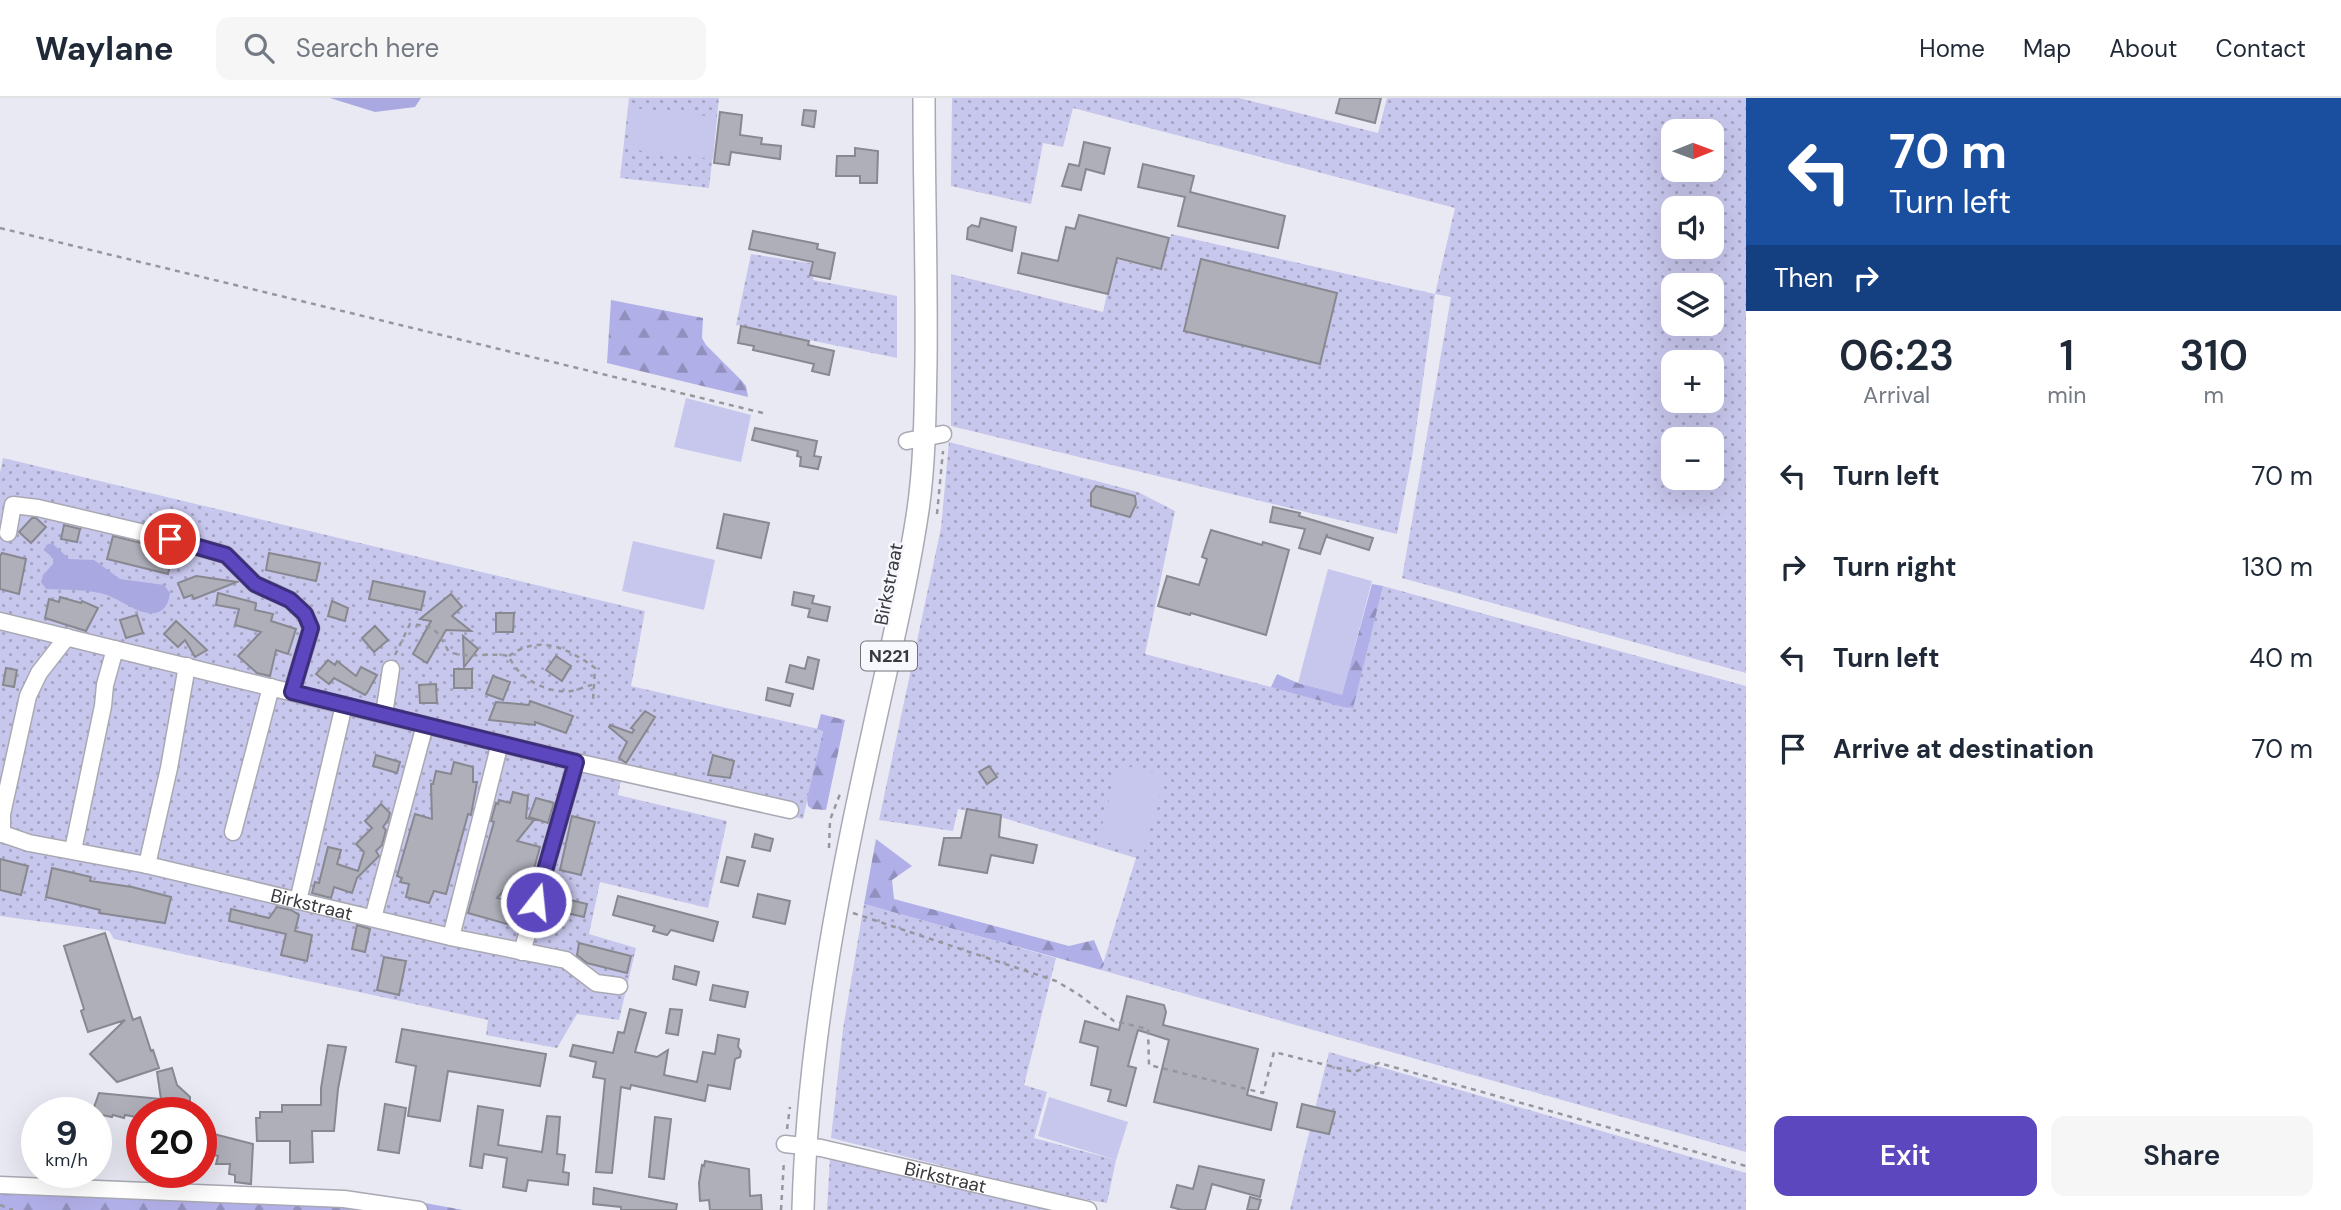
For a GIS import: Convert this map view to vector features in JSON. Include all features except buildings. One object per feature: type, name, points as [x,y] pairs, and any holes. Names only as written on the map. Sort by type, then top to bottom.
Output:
[{"type":"main road","name":"Birkstraat","points":[[803,1210],[795,1145],[815,1049],[836,910],[905,587],[918,507],[925,438],[924,98]]},
{"type":"street","points":[[8,533],[13,505],[38,508],[226,555],[255,584],[290,600],[305,614],[311,628],[292,692]]},
{"type":"street","points":[[0,621],[576,762],[790,810]]},
{"type":"street","points":[[1,834],[2,814],[28,696],[39,673],[67,637]]},
{"type":"street","points":[[74,850],[105,685],[115,649]]},
{"type":"street","points":[[147,865],[169,768],[187,667]]},
{"type":"street","points":[[384,715],[391,668]]},
{"type":"street","points":[[233,832],[271,687]]},
{"type":"street","points":[[298,901],[344,705]]},
{"type":"street","points":[[373,918],[425,725]]},
{"type":"street","points":[[451,937],[500,743]]},
{"type":"street","points":[[522,952],[576,762]]},
{"type":"street","name":"Birkstraat","points":[[1,834],[29,843],[147,865],[451,937],[566,960],[596,983],[620,986]]},
{"type":"street","name":"Birkstraat","points":[[795,1145],[821,1147],[1088,1210]]},
{"type":"street","points":[[0,1185],[344,1199],[419,1210]]},
{"type":"path","points":[[0,228],[763,413]]},
{"type":"path","points":[[391,668],[396,650],[410,624],[427,625],[437,631],[449,652],[458,655],[474,657],[495,653],[509,656],[517,650],[545,643],[556,646],[595,668],[593,700]]},
{"type":"path","points":[[509,656],[512,666],[534,684],[569,692],[592,685]]},
{"type":"path","points":[[829,857],[830,820],[836,800],[842,791]]},
{"type":"path","points":[[852,912],[1056,981],[1114,1021],[1148,1029],[1149,1065],[1263,1093],[1274,1052],[1354,1072],[1380,1063],[1746,1166]]},
{"type":"path","points":[[781,1210],[795,1145],[790,1107]]},
{"type":"path","points":[[0,1205],[13,1210]]},
{"type":"shaded area","points":[[330,98],[421,98],[415,107],[375,112]]},
{"type":"shaded area","points":[[629,98],[719,98],[709,188],[620,178]]},
{"type":"shaded area","points":[[952,98],[1239,98],[1378,133],[1387,98],[1746,98],[1746,673],[1402,578],[1451,297],[1435,294],[1455,208],[1073,108],[1063,147],[1043,143],[1031,204],[951,186]]},
{"type":"shaded area","points":[[631,108],[717,117],[713,159],[627,149]]},
{"type":"shaded area","points":[[1171,234],[1435,294],[1413,451],[1397,534],[951,426],[951,274],[1103,312],[1115,259],[1161,270]]},
{"type":"shaded area","points":[[751,254],[815,264],[813,280],[897,296],[897,358],[736,325]]},
{"type":"shaded area","points":[[686,398],[751,415],[741,462],[674,447]]},
{"type":"shaded area","points":[[949,442],[1138,492],[1175,511],[1145,654],[1352,708],[1383,586],[1746,686],[1746,1152],[1101,970],[1136,858],[997,816],[958,809],[953,831],[879,820],[941,528]]},
{"type":"shaded area","points":[[3,458],[645,611],[631,686],[823,730],[803,819],[622,776],[618,795],[727,821],[708,908],[600,882],[589,934],[636,948],[619,1020],[577,1014],[557,1048],[486,1035],[488,1020],[114,939],[109,931],[0,916],[0,473]]},
{"type":"shaded area","points":[[633,541],[715,560],[704,610],[622,591]]},
{"type":"shaded area","points":[[52,543],[69,559],[94,560],[120,579],[164,585],[170,593],[164,609],[148,613],[100,593],[46,589],[41,582],[43,575],[53,564],[53,558],[45,551],[46,545]]},
{"type":"shaded area","points":[[1328,569],[1372,581],[1342,695],[1298,683]]},
{"type":"shaded area","points":[[1119,764],[1165,776],[1144,852],[1098,840]]},
{"type":"shaded area","points":[[864,904],[1056,958],[1024,1085],[1047,1092],[1034,1138],[1116,1160],[1107,1203],[1063,1196],[831,1138],[843,1029]]},
{"type":"shaded area","points":[[1329,1052],[1746,1173],[1746,1210],[1290,1210]]},
{"type":"shaded area","points":[[1049,1097],[1128,1122],[1116,1160],[1038,1136]]},
{"type":"shaded area","points":[[830,1156],[1054,1210],[827,1210]]},
{"type":"green space","points":[[611,300],[703,318],[702,338],[746,386],[748,397],[607,363]]},
{"type":"green space","points":[[1372,584],[1383,586],[1353,708],[1271,687],[1277,674],[1298,683],[1342,694]]},
{"type":"green space","points":[[821,714],[845,720],[826,810],[812,809],[808,806],[807,799],[823,731],[817,729]]},
{"type":"green space","points":[[876,839],[912,866],[892,880],[894,899],[1069,946],[1094,940],[1104,964],[1101,970],[864,904]]},
{"type":"green space","points":[[0,1191],[205,1202],[403,1199],[463,1210],[0,1210]]},
{"type":"route","points":[[170,539],[226,555],[255,584],[290,600],[305,614],[311,628],[292,692],[576,762],[536,902]]}]
